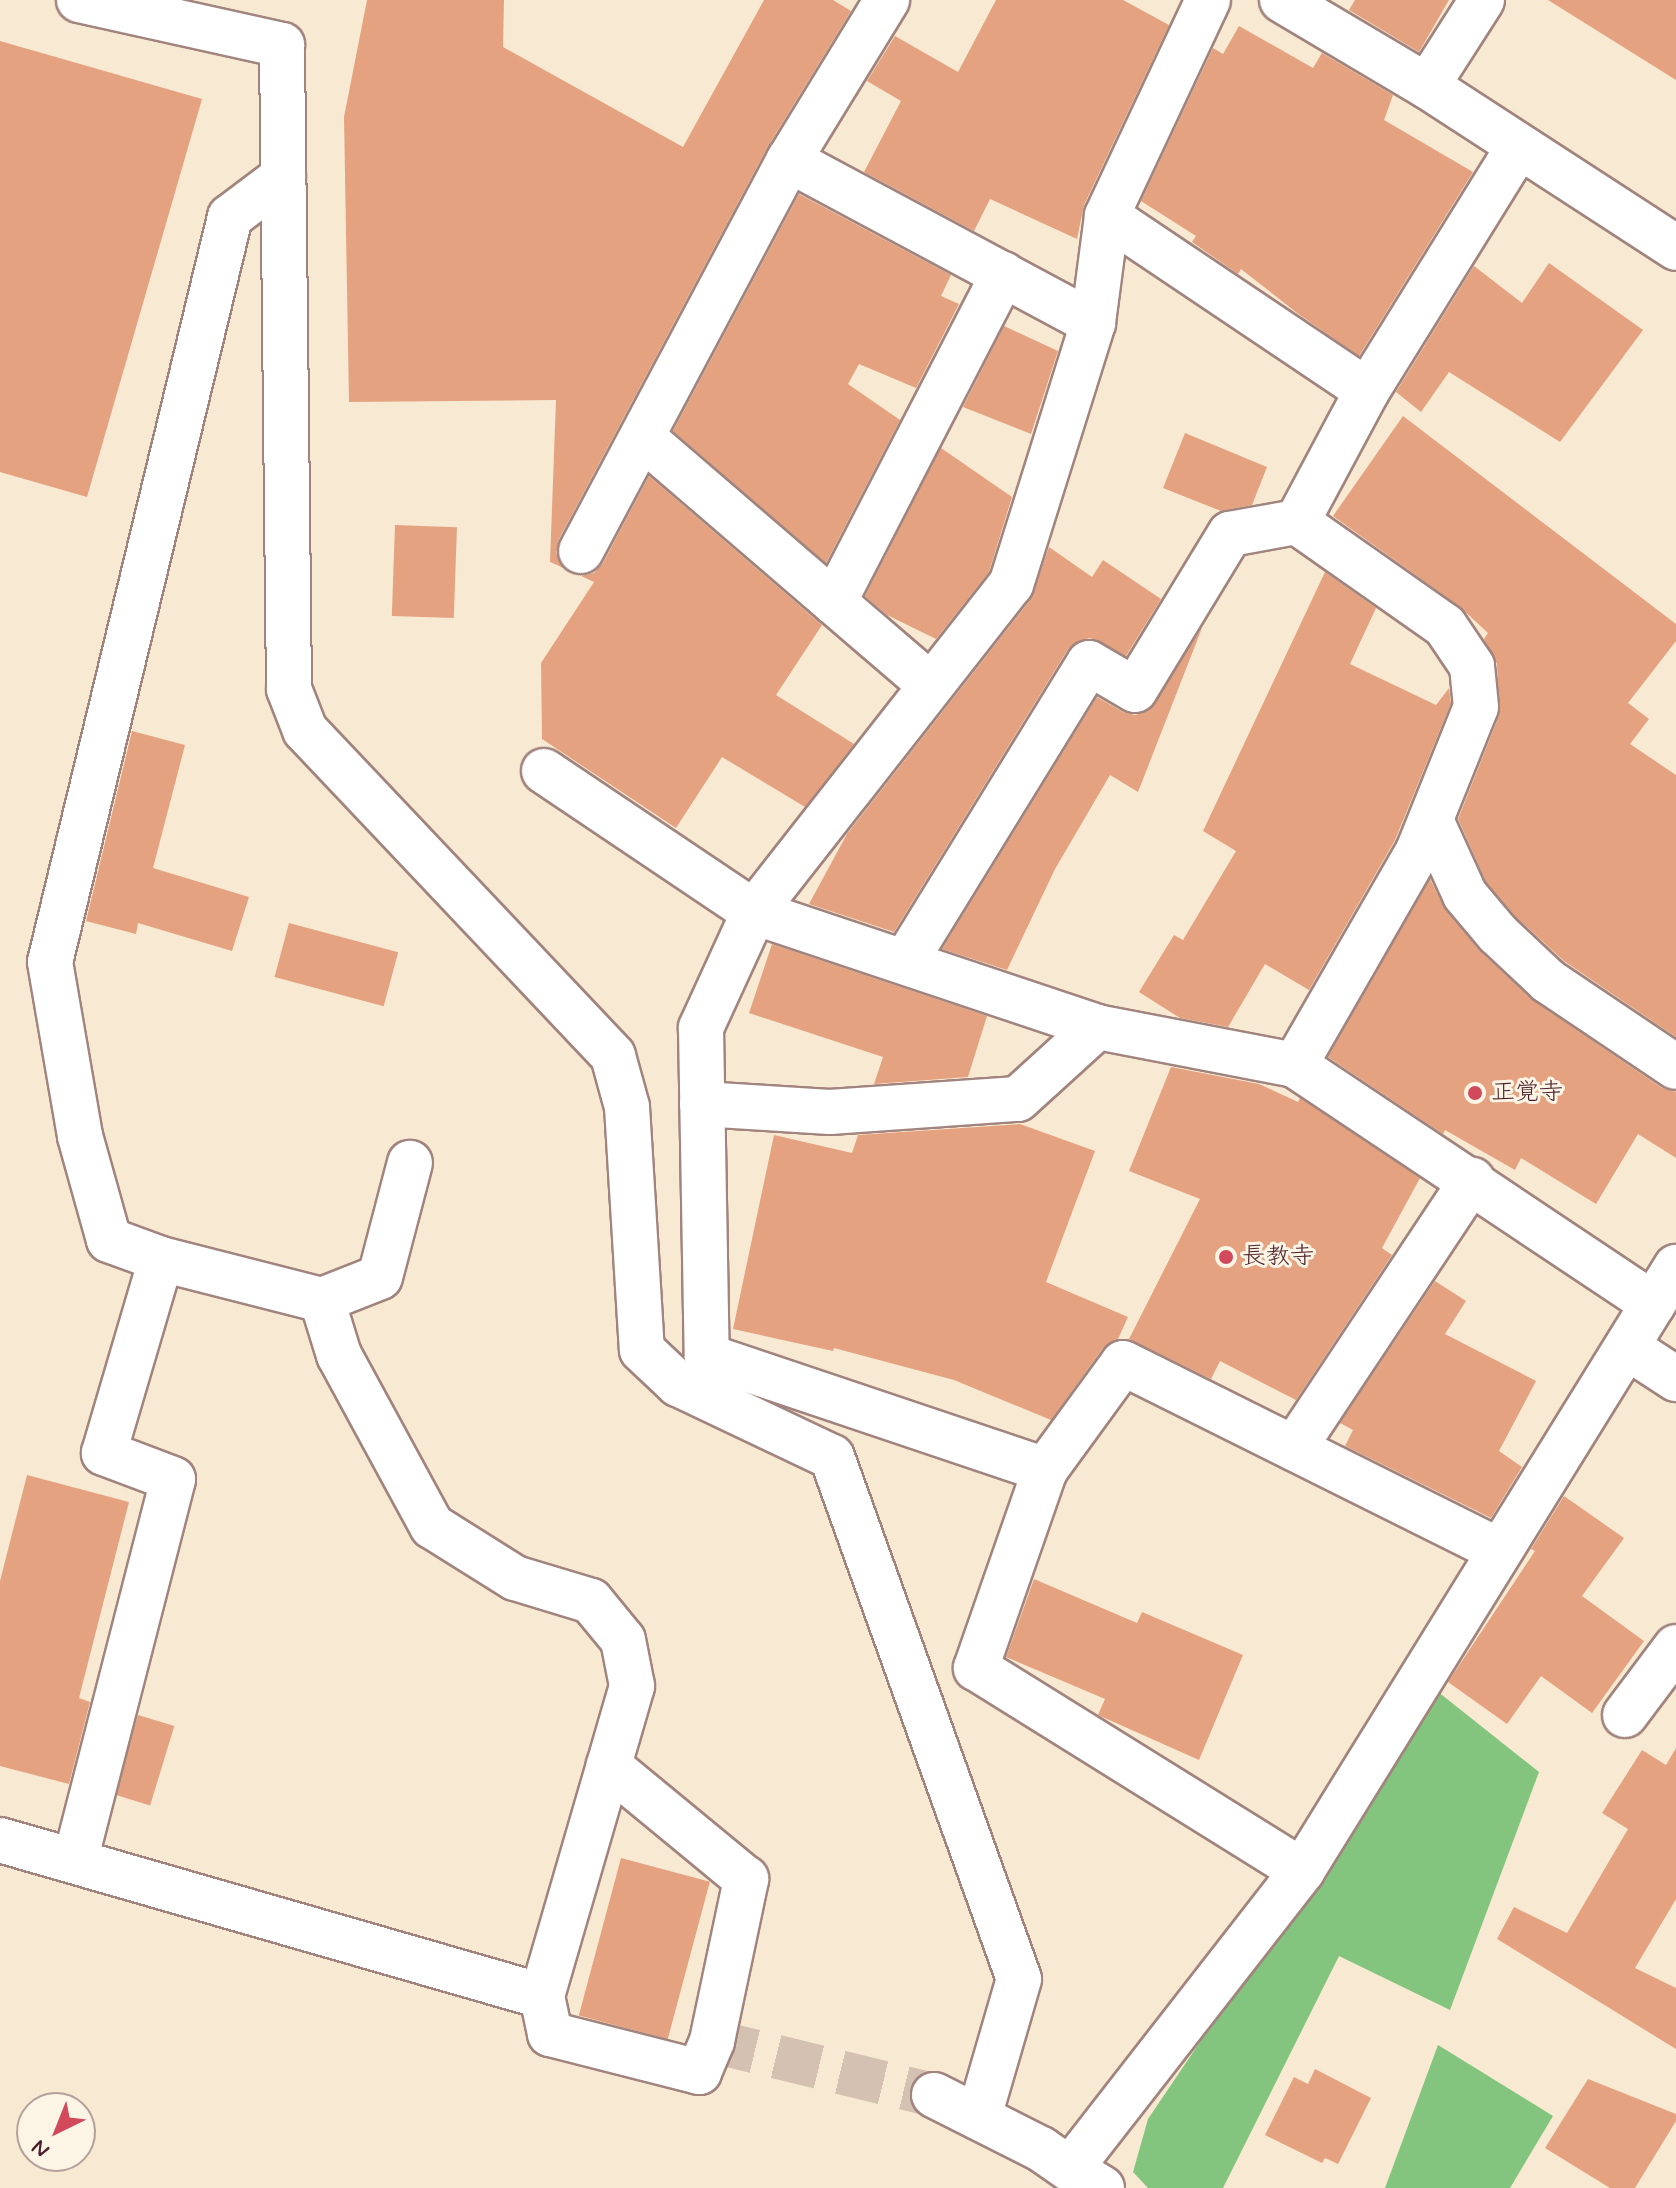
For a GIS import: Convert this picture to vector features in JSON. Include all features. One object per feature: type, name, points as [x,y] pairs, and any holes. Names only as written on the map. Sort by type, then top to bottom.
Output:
[{"type":"street","points":[[79,0],[282,45],[289,689],[305,730],[613,1056],[627,1107],[642,1350],[678,1384],[832,1457],[1019,1979],[979,2117]]},
{"type":"street","points":[[581,551],[789,160],[887,0]]},
{"type":"street","points":[[1045,1470],[707,1356],[701,1028],[754,912],[929,684],[1011,584],[1093,323],[1107,216],[1208,0]]},
{"type":"street","points":[[1282,0],[1427,86],[1676,248]]},
{"type":"street","points":[[1427,86],[1482,0]]},
{"type":"street","points":[[1297,522],[1367,391],[1519,146]]},
{"type":"street","points":[[789,160],[1093,323]]},
{"type":"street","points":[[283,177],[230,217],[50,962],[80,1136],[109,1240],[161,1259],[322,1300],[380,1277],[410,1163]]},
{"type":"street","points":[[1107,216],[1367,391]]},
{"type":"street","points":[[834,602],[1003,274]]},
{"type":"street","points":[[642,437],[929,684]]},
{"type":"street","points":[[905,962],[1089,663],[1135,690],[1230,534],[1297,522],[1445,626],[1472,666],[1476,707],[1418,851],[1295,1065]]},
{"type":"street","points":[[544,771],[754,912],[1097,1027],[1295,1065],[1472,1180],[1653,1304]]},
{"type":"street","points":[[1431,820],[1465,895],[1498,934],[1548,981],[1676,1067]]},
{"type":"street","points":[[702,1104],[830,1112],[1018,1099],[1097,1027]]},
{"type":"street","points":[[1294,1448],[1472,1180]]},
{"type":"street","points":[[75,1861],[173,1479],[104,1453],[161,1259]]},
{"type":"street","points":[[934,2095],[1041,2149],[1086,2178],[1302,1871],[1676,1267]]},
{"type":"street","points":[[322,1300],[339,1355],[432,1526],[515,1578],[591,1601],[623,1640],[632,1686],[542,1996],[550,2034],[699,2072],[712,2041],[746,1879],[609,1766]]},
{"type":"street","points":[[1627,1347],[1676,1379]]},
{"type":"street","points":[[1302,1871],[976,1668],[1045,1470],[1123,1363],[1500,1551]]},
{"type":"street","points":[[1625,1715],[1676,1647]]},
{"type":"street","points":[[0,1840],[542,1996]]},
{"type":"green space","points":[[1437,1691],[1539,1772],[1450,2010],[1339,1956],[1223,2188],[1148,2188],[1133,2172],[1148,2119]]},
{"type":"green space","points":[[1438,2045],[1553,2116],[1510,2188],[1385,2188]]},
{"type":"building","points":[[367,0],[504,0],[503,47],[683,147],[764,0],[833,0],[851,11],[767,148],[559,539],[556,553],[564,568],[550,562],[556,400],[349,402],[344,117]]},
{"type":"building","points":[[996,0],[1123,0],[1169,25],[1084,205],[1077,239],[990,199],[974,231],[864,172],[901,101],[867,81],[895,36],[958,72]]},
{"type":"building","points":[[1355,0],[1449,0],[1419,52],[1349,10]]},
{"type":"building","points":[[1548,0],[1676,0],[1676,80]]},
{"type":"building","points":[[1239,26],[1313,68],[1322,53],[1393,95],[1384,120],[1473,172],[1359,356],[1241,269],[1238,274],[1192,242],[1196,236],[1141,201],[1213,48],[1223,54]]},
{"type":"building","points":[[0,41],[202,99],[87,497],[0,472]]},
{"type":"building","points":[[799,194],[951,275],[941,296],[959,304],[916,388],[859,364],[848,384],[900,420],[826,563],[673,431]]},
{"type":"building","points":[[1549,263],[1643,330],[1560,442],[1449,372],[1421,412],[1396,392],[1474,266],[1522,303]]},
{"type":"building","points":[[1004,326],[1058,351],[1031,434],[963,407]]},
{"type":"building","points":[[1403,416],[1676,624],[1676,641],[1628,703],[1649,719],[1630,744],[1676,775],[1676,1037],[1564,961],[1516,917],[1486,882],[1458,819],[1499,716],[1497,664],[1484,639],[1488,633],[1459,606],[1333,516]]},
{"type":"building","points":[[1185,433],[1267,467],[1252,505],[1221,511],[1163,488]]},
{"type":"building","points":[[941,448],[1012,497],[989,572],[936,639],[887,615],[865,596]]},
{"type":"building","points":[[649,476],[822,625],[776,695],[854,744],[805,807],[722,757],[676,828],[542,739],[541,663],[594,582],[581,576],[594,573],[603,563]]},
{"type":"building","points":[[395,525],[457,527],[454,618],[392,616]]},
{"type":"building","points":[[1049,547],[1092,577],[1103,560],[1161,599],[1126,656],[1090,638],[1078,641],[1068,649],[894,932],[809,904],[847,834],[1031,599]]},
{"type":"building","points":[[1325,572],[1376,608],[1350,664],[1436,705],[1449,688],[1451,703],[1395,840],[1309,990],[1265,964],[1228,1027],[1180,1018],[1139,992],[1174,935],[1183,940],[1236,851],[1203,831]]},
{"type":"building","points":[[1202,628],[1138,792],[1110,775],[1055,869],[1007,970],[942,949],[1097,697],[1123,712],[1135,715],[1148,711]]},
{"type":"building","points":[[132,731],[185,745],[153,868],[249,897],[232,951],[138,923],[136,934],[86,921]]},
{"type":"building","points":[[1430,879],[1446,911],[1481,952],[1531,999],[1662,1088],[1676,1092],[1676,1158],[1638,1134],[1596,1204],[1521,1158],[1515,1170],[1445,1130],[1443,1134],[1328,1057]]},
{"type":"building","points":[[289,923],[398,952],[384,1006],[275,977]]},
{"type":"building","points":[[772,944],[987,1016],[968,1077],[874,1084],[883,1057],[749,1013]]},
{"type":"building","points":[[1171,1067],[1259,1084],[1298,1102],[1300,1098],[1420,1178],[1382,1248],[1392,1255],[1296,1400],[1220,1361],[1211,1379],[1129,1339],[1200,1199],[1129,1171]]},
{"type":"building","points":[[1020,1124],[1095,1151],[1046,1282],[1128,1317],[1118,1339],[1103,1348],[1051,1420],[954,1380],[834,1348],[833,1351],[733,1329],[774,1135],[852,1153],[858,1135]]},
{"type":"building","points":[[1435,1281],[1466,1301],[1445,1334],[1536,1381],[1499,1451],[1522,1467],[1491,1518],[1345,1446],[1353,1430],[1340,1423]]},
{"type":"building","points":[[27,1475],[129,1502],[79,1698],[90,1702],[69,1784],[0,1766],[0,1581]]},
{"type":"building","points":[[1564,1496],[1624,1538],[1582,1596],[1644,1641],[1592,1713],[1541,1676],[1507,1724],[1448,1682],[1535,1551],[1531,1549]]},
{"type":"building","points":[[1034,1579],[1137,1623],[1142,1612],[1243,1655],[1199,1760],[1098,1715],[1105,1699],[1006,1657]]},
{"type":"building","points":[[138,1715],[174,1726],[150,1805],[114,1794]]},
{"type":"building","points":[[1676,1748],[1676,1899],[1635,1968],[1676,1988],[1676,2049],[1497,1939],[1514,1907],[1567,1933],[1628,1829],[1602,1813],[1642,1750],[1666,1765]]},
{"type":"building","points":[[621,1858],[710,1882],[668,2039],[579,2015]]},
{"type":"building","points":[[1315,2069],[1371,2098],[1338,2164],[1325,2158],[1322,2163],[1265,2135],[1294,2077],[1308,2084]]},
{"type":"building","points":[[1588,2079],[1676,2114],[1676,2121],[1635,2188],[1610,2188],[1545,2148]]},
{"type":"tunnel","points":[[712,2041],[934,2095]]},
{"type":"place","name":"正覚寺","points":[[1475,1093]]},
{"type":"place","name":"長教寺","points":[[1226,1257]]}]
